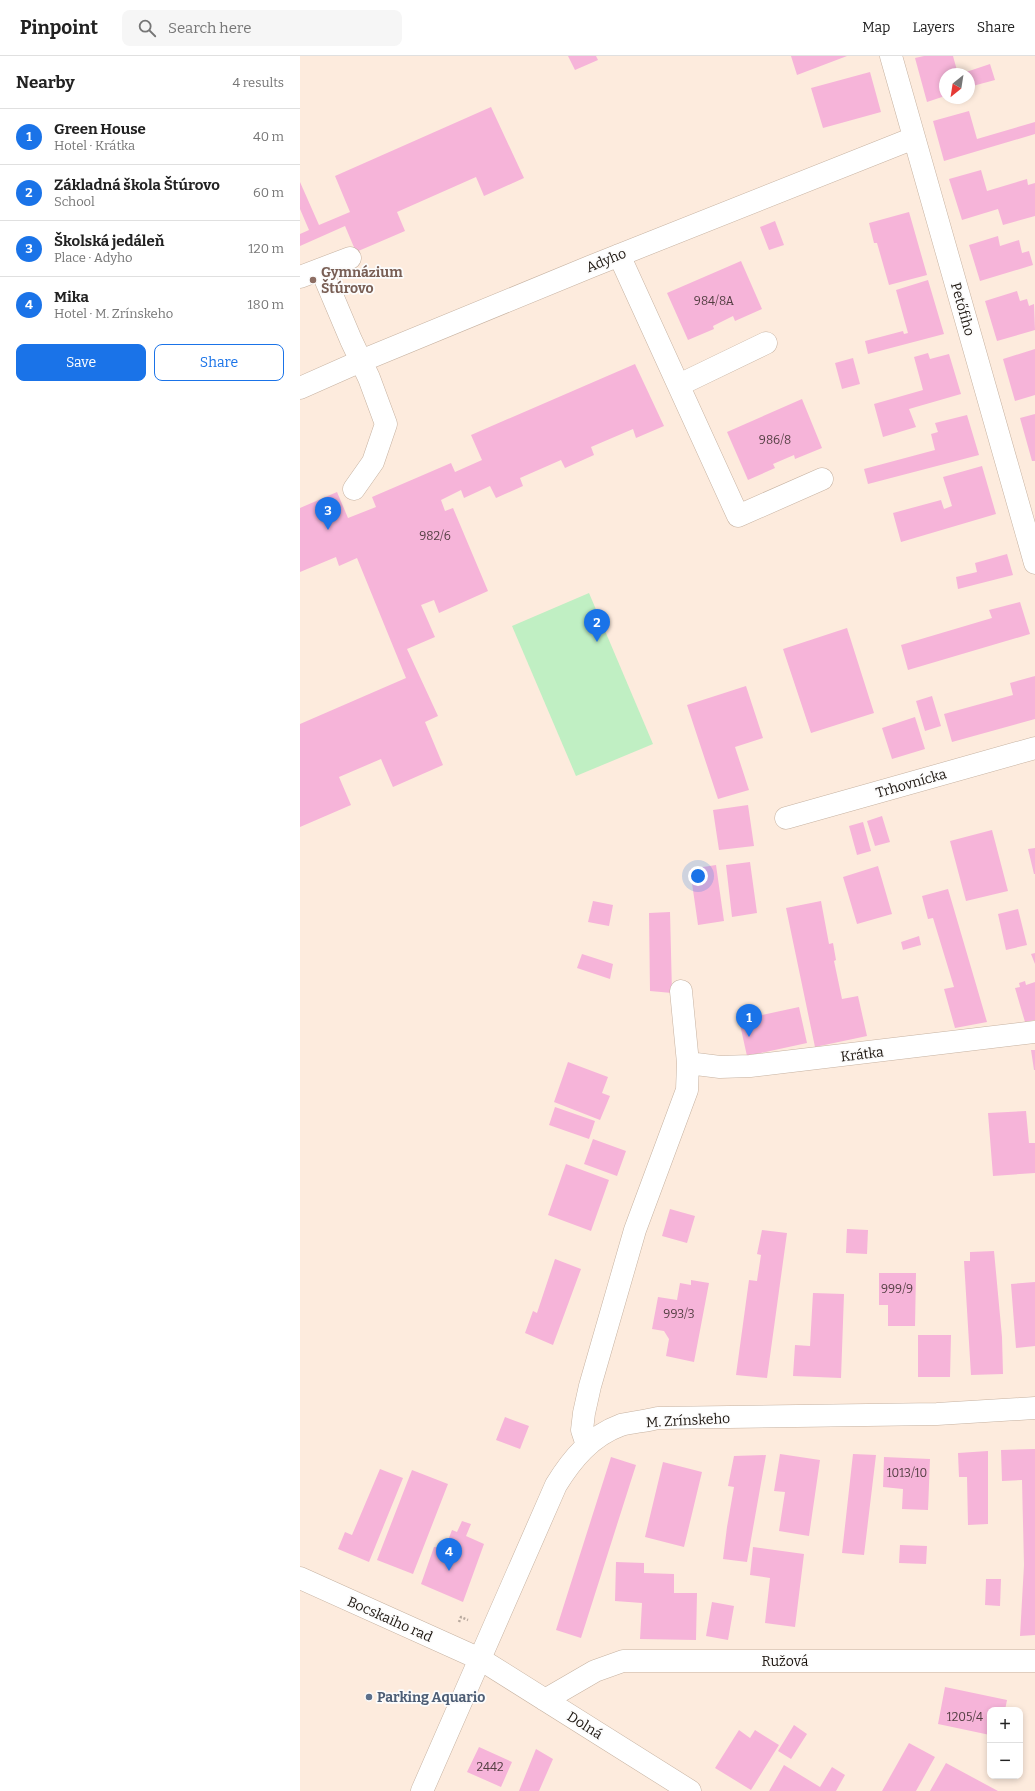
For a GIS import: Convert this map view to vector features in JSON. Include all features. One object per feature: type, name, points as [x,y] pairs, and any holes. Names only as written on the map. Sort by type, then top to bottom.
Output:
[{"type":"street","name":"Petőfiho","points":[[891,56],[1035,563]]},
{"type":"street","name":"Adyho","points":[[300,388],[361,361],[619,255],[914,138]]},
{"type":"street","points":[[619,255],[738,516],[822,479]]},
{"type":"street","points":[[300,276],[350,258]]},
{"type":"street","points":[[322,269],[369,378],[386,424],[373,462],[354,489]]},
{"type":"street","points":[[679,385],[766,343]]},
{"type":"street","name":"Trhovnícka","points":[[786,818],[1035,748]]},
{"type":"street","points":[[587,1445],[582,1430],[590,1386],[635,1230],[687,1090],[688,1063],[681,991]]},
{"type":"street","name":"Krátka","points":[[688,1063],[720,1067],[750,1066],[1035,1032]]},
{"type":"street","name":"M. Zrínskeho","points":[[422,1791],[556,1485],[570,1464],[587,1445],[622,1425],[658,1418],[937,1414],[1035,1408]]},
{"type":"street","name":"Bocskaiho rad","points":[[300,1578],[480,1659]]},
{"type":"street","name":"Dolná","points":[[480,1659],[690,1791]]},
{"type":"street","name":"Ružová","points":[[545,1700],[595,1671],[623,1661],[1035,1662]]},
{"type":"green space","points":[[589,593],[653,744],[576,776],[512,626]]},
{"type":"building","points":[[568,56],[596,56],[598,60],[575,70]]},
{"type":"building","points":[[791,56],[847,56],[797,75]]},
{"type":"building","points":[[924,56],[953,56],[956,68],[939,68],[939,98],[927,102],[915,58]]},
{"type":"building","points":[[990,64],[995,80],[975,85],[975,69]]},
{"type":"building","points":[[870,72],[881,112],[823,128],[811,88]]},
{"type":"building","points":[[491,107],[524,178],[484,196],[476,177],[397,212],[405,231],[356,252],[345,226],[300,246],[300,234],[309,230],[300,209],[300,182],[319,225],[350,212],[335,176]]},
{"type":"building","points":[[969,111],[977,139],[1035,122],[1035,134],[944,161],[933,121]]},
{"type":"building","points":[[981,170],[987,191],[1027,179],[1028,185],[1035,183],[1035,216],[1003,225],[998,209],[962,220],[949,179]]},
{"type":"building","points":[[909,212],[927,275],[889,285],[877,243],[874,243],[869,223]]},
{"type":"building","points":[[775,221],[784,245],[769,250],[760,227]]},
{"type":"building","points":[[998,236],[1000,246],[1019,240],[1022,253],[1029,251],[1033,265],[980,281],[969,245]]},
{"type":"building","points":[[741,261],[762,309],[735,321],[733,316],[713,326],[714,329],[688,340],[667,293]]},
{"type":"building","points":[[928,280],[944,334],[868,354],[865,341],[903,331],[904,334],[908,333],[896,290]]},
{"type":"building","points":[[1017,291],[1020,301],[1027,299],[1029,306],[1034,304],[1035,330],[997,341],[985,301]]},
{"type":"building","points":[[1035,349],[1035,395],[1015,401],[1003,359]]},
{"type":"building","points":[[928,353],[930,359],[949,354],[961,394],[909,409],[916,427],[883,437],[874,404],[923,390],[914,357]]},
{"type":"building","points":[[853,358],[860,384],[842,389],[835,363]]},
{"type":"building","points":[[635,364],[664,426],[636,438],[633,429],[591,447],[594,455],[565,468],[561,460],[520,478],[523,486],[496,498],[490,486],[464,498],[461,490],[441,500],[445,511],[453,508],[488,591],[439,613],[434,600],[421,605],[435,637],[407,649],[438,716],[425,722],[443,765],[393,787],[381,759],[339,777],[351,805],[300,827],[300,724],[406,678],[357,558],[339,566],[336,557],[300,572],[300,508],[337,492],[348,518],[376,507],[372,497],[451,463],[455,472],[482,460],[471,435]]},
{"type":"building","points":[[802,399],[822,448],[795,459],[794,455],[773,464],[775,468],[748,480],[727,432]]},
{"type":"building","points":[[1035,414],[1035,461],[1032,461],[1020,418]]},
{"type":"building","points":[[967,415],[979,455],[868,484],[864,469],[935,450],[931,434],[938,432],[935,423]]},
{"type":"building","points":[[982,466],[996,514],[901,542],[893,513],[941,500],[944,509],[952,506],[943,477]]},
{"type":"building","points":[[1007,554],[1013,575],[958,589],[956,577],[977,572],[975,563]]},
{"type":"building","points":[[1020,602],[1030,634],[908,670],[901,645],[992,618],[989,610]]},
{"type":"building","points":[[847,628],[874,713],[811,733],[783,649]]},
{"type":"building","points":[[1035,676],[1035,719],[952,742],[944,714],[1013,695],[1010,683]]},
{"type":"building","points":[[746,686],[763,738],[735,747],[749,790],[718,799],[687,705]]},
{"type":"building","points":[[932,696],[941,726],[925,731],[916,701]]},
{"type":"building","points":[[915,717],[925,749],[892,759],[882,728]]},
{"type":"building","points":[[748,805],[754,846],[719,850],[713,810]]},
{"type":"building","points":[[882,816],[890,842],[875,846],[867,821]]},
{"type":"building","points":[[863,822],[871,851],[857,855],[849,826]]},
{"type":"building","points":[[992,830],[1008,891],[966,901],[950,841]]},
{"type":"building","points":[[1035,848],[1035,874],[1034,874],[1028,849]]},
{"type":"building","points":[[750,862],[757,913],[732,917],[726,865]]},
{"type":"building","points":[[716,865],[724,921],[698,925],[690,869]]},
{"type":"building","points":[[878,866],[892,914],[857,924],[843,877]]},
{"type":"building","points":[[948,889],[987,1022],[955,1028],[944,989],[954,987],[933,918],[928,919],[922,896]]},
{"type":"building","points":[[593,901],[613,905],[609,926],[588,922]]},
{"type":"building","points":[[821,901],[829,944],[833,943],[836,960],[834,961],[842,999],[858,996],[867,1036],[815,1047],[786,908]]},
{"type":"building","points":[[1018,909],[1027,945],[1006,950],[998,914]]},
{"type":"building","points":[[670,912],[672,993],[650,991],[649,913]]},
{"type":"building","points":[[919,936],[921,945],[903,950],[901,942]]},
{"type":"building","points":[[1035,953],[1035,964],[1031,954]]},
{"type":"building","points":[[582,954],[613,964],[610,979],[577,968]]},
{"type":"building","points":[[1025,981],[1026,985],[1035,982],[1035,1020],[1025,1022],[1015,988],[1020,987],[1019,983]]},
{"type":"building","points":[[799,1007],[807,1043],[747,1056],[739,1020]]},
{"type":"building","points":[[1031,1050],[1035,1050],[1035,1070],[1034,1070]]},
{"type":"building","points":[[568,1062],[608,1077],[602,1093],[610,1096],[600,1120],[554,1102]]},
{"type":"building","points":[[555,1107],[595,1121],[589,1139],[549,1125]]},
{"type":"building","points":[[1026,1111],[1029,1143],[1035,1143],[1035,1173],[993,1176],[988,1113]]},
{"type":"building","points":[[593,1139],[626,1151],[617,1176],[584,1164]]},
{"type":"building","points":[[566,1164],[609,1180],[591,1231],[548,1215]]},
{"type":"building","points":[[670,1209],[695,1216],[687,1243],[662,1236]]},
{"type":"building","points":[[847,1229],[868,1230],[867,1254],[846,1253]]},
{"type":"building","points":[[762,1230],[787,1233],[767,1378],[736,1375],[749,1280],[757,1281],[761,1255],[757,1254]]},
{"type":"building","points":[[994,1251],[1002,1337],[1003,1374],[971,1375],[964,1261],[970,1261],[970,1252]]},
{"type":"building","points":[[555,1259],[581,1269],[553,1345],[525,1333],[533,1311],[537,1313]]},
{"type":"building","points":[[879,1273],[916,1273],[915,1326],[888,1326],[888,1305],[879,1305]]},
{"type":"building","points":[[691,1280],[709,1283],[694,1362],[666,1356],[669,1339],[664,1331],[652,1329],[658,1297],[677,1300],[680,1283],[691,1285]]},
{"type":"building","points":[[1035,1282],[1035,1346],[1016,1348],[1011,1284]]},
{"type":"building","points":[[813,1293],[844,1294],[841,1378],[793,1376],[795,1345],[810,1346]]},
{"type":"building","points":[[918,1335],[951,1335],[950,1377],[918,1377]]},
{"type":"building","points":[[505,1417],[529,1426],[520,1449],[496,1440]]},
{"type":"building","points":[[1035,1449],[1035,1635],[1020,1636],[1024,1565],[1022,1480],[1002,1481],[1001,1450]]},
{"type":"building","points":[[988,1451],[988,1524],[968,1525],[967,1477],[959,1477],[958,1453]]},
{"type":"building","points":[[780,1454],[820,1460],[809,1536],[779,1531],[785,1492],[774,1491]]},
{"type":"building","points":[[853,1454],[876,1455],[864,1555],[842,1553]]},
{"type":"building","points":[[766,1455],[747,1562],[723,1559],[734,1487],[728,1486],[734,1456]]},
{"type":"building","points":[[611,1457],[636,1465],[581,1638],[556,1630]]},
{"type":"building","points":[[884,1457],[930,1459],[928,1510],[902,1509],[903,1489],[883,1487]]},
{"type":"building","points":[[663,1462],[702,1472],[684,1547],[645,1537]]},
{"type":"building","points":[[380,1469],[403,1478],[369,1562],[338,1549],[345,1532],[352,1535]]},
{"type":"building","points":[[412,1470],[448,1484],[413,1574],[377,1560]]},
{"type":"building","points":[[462,1521],[471,1524],[466,1536],[484,1544],[463,1602],[421,1584],[434,1547],[445,1548],[452,1530],[457,1532]]},
{"type":"building","points":[[900,1545],[927,1546],[926,1564],[899,1563]]},
{"type":"building","points":[[753,1547],[804,1554],[795,1627],[765,1623],[770,1578],[750,1575]]},
{"type":"building","points":[[616,1562],[644,1563],[644,1573],[674,1574],[674,1593],[697,1593],[696,1640],[640,1639],[642,1603],[615,1601]]},
{"type":"building","points":[[986,1579],[1001,1579],[1000,1606],[985,1605]]},
{"type":"building","points":[[712,1602],[734,1606],[728,1640],[706,1636]]},
{"type":"building","points":[[945,1687],[1007,1700],[1006,1707],[987,1707],[987,1734],[938,1724]]},
{"type":"building","points":[[794,1725],[807,1734],[791,1759],[778,1751]]},
{"type":"building","points":[[739,1730],[750,1738],[755,1730],[779,1745],[751,1790],[715,1768]]},
{"type":"building","points":[[909,1743],[935,1757],[916,1791],[882,1791]]},
{"type":"building","points":[[479,1747],[512,1762],[501,1787],[467,1772]]},
{"type":"building","points":[[536,1749],[553,1759],[539,1791],[519,1791]]},
{"type":"building","points":[[946,1763],[998,1791],[930,1791]]},
{"type":"building","points":[[784,1765],[820,1787],[832,1767],[845,1775],[836,1791],[769,1791]]},
{"type":"place","name":"Gymnázium Štúrovo","points":[[313,280]]},
{"type":"place","name":"Školská jedáleň","points":[[328,530]]},
{"type":"place","name":"Základná škola Štúrovo","points":[[597,642]]},
{"type":"place","name":"Green House","points":[[749,1037]]},
{"type":"place","name":"Mika","points":[[449,1571]]},
{"type":"place","name":"Parking Aquario","points":[[369,1697]]}]
